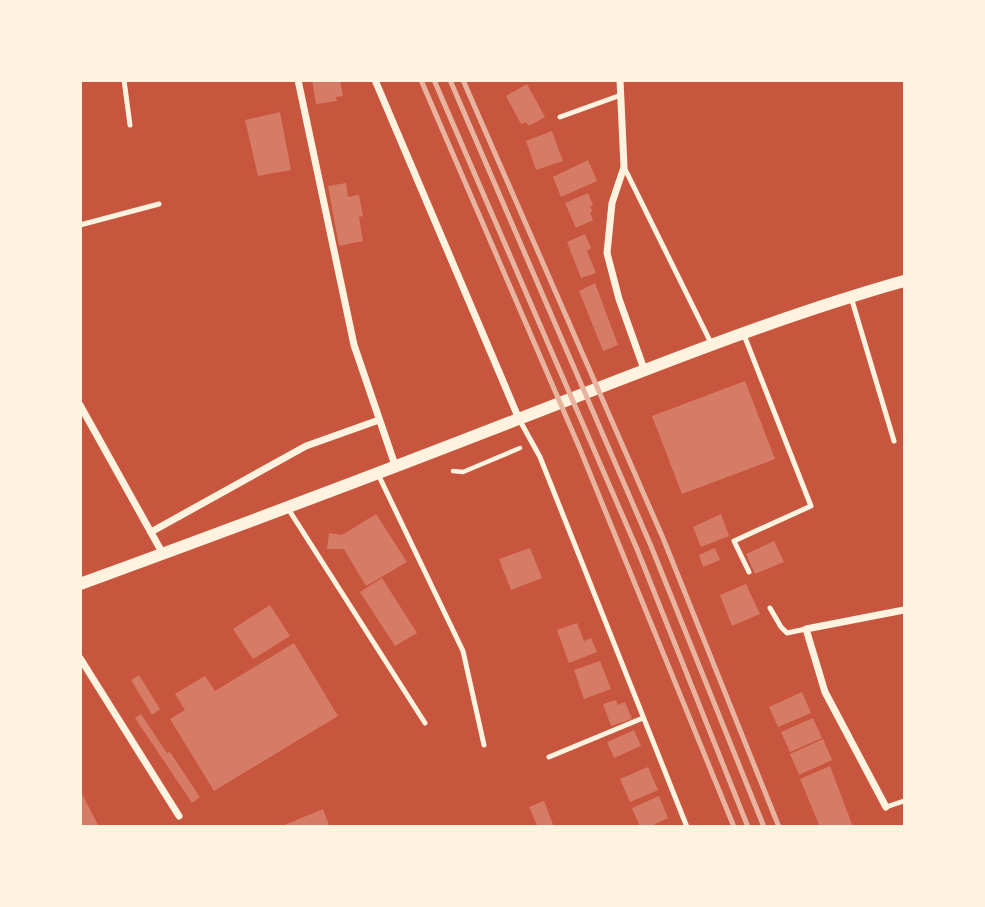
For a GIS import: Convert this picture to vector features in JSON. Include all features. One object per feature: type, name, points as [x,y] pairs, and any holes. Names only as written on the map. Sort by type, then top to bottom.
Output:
[{"type":"street","points":[[298,80],[354,345],[395,465]]},
{"type":"street","points":[[375,80],[519,419]]},
{"type":"street","points":[[620,80],[624,167],[612,204],[607,253],[619,299],[644,369]]},
{"type":"street","points":[[80,584],[519,419],[711,343],[851,296],[905,281]]},
{"type":"street","points":[[80,404],[163,554]]},
{"type":"street","points":[[151,532],[306,446],[379,420]]},
{"type":"street","points":[[886,807],[825,692],[806,629],[905,610]]},
{"type":"street","points":[[80,658],[178,816]]},
{"type":"lane","points":[[124,80],[130,125]]},
{"type":"lane","points":[[560,117],[621,95]]},
{"type":"lane","points":[[624,167],[711,343]]},
{"type":"lane","points":[[80,225],[159,204]]},
{"type":"lane","points":[[851,296],[894,441]]},
{"type":"lane","points":[[743,332],[811,506],[734,541],[749,572]]},
{"type":"lane","points":[[519,419],[540,457],[687,827]]},
{"type":"lane","points":[[377,472],[463,651],[484,745]]},
{"type":"lane","points":[[287,506],[425,723]]},
{"type":"lane","points":[[770,608],[787,633],[806,629]]},
{"type":"lane","points":[[549,757],[643,718]]},
{"type":"lane","points":[[886,807],[905,801]]},
{"type":"path","points":[[453,471],[463,472],[511,453]]},
{"type":"building","points":[[312,80],[340,80],[343,96],[336,97],[337,101],[316,104]]},
{"type":"building","points":[[527,84],[545,117],[529,126],[526,122],[521,124],[506,96]]},
{"type":"building","points":[[280,112],[291,170],[258,176],[245,120]]},
{"type":"building","points":[[552,131],[563,161],[536,170],[526,141]]},
{"type":"building","points":[[588,160],[597,181],[561,197],[553,177]]},
{"type":"building","points":[[346,183],[348,197],[359,195],[363,216],[359,217],[363,241],[339,246],[328,186]]},
{"type":"building","points":[[588,193],[593,205],[590,207],[593,211],[590,212],[593,220],[576,228],[565,203]]},
{"type":"building","points":[[585,234],[591,248],[587,251],[596,273],[581,278],[567,242]]},
{"type":"building","points":[[595,283],[618,345],[603,351],[579,291]]},
{"type":"building","points":[[745,381],[775,459],[682,494],[652,416]]},
{"type":"building","points":[[376,514],[407,562],[366,586],[344,549],[327,549],[329,533],[342,535]]},
{"type":"building","points":[[721,514],[729,536],[701,547],[693,527]]},
{"type":"building","points":[[774,541],[784,562],[755,574],[746,554]]},
{"type":"building","points":[[530,548],[542,578],[511,590],[499,559]]},
{"type":"building","points":[[715,548],[720,560],[703,567],[699,555]]},
{"type":"building","points":[[382,578],[417,633],[395,646],[360,592]]},
{"type":"building","points":[[746,584],[760,614],[732,626],[720,595]]},
{"type":"building","points":[[270,605],[290,636],[253,659],[233,629]]},
{"type":"building","points":[[577,623],[584,641],[591,638],[597,652],[569,663],[557,630]]},
{"type":"building","points":[[294,643],[338,716],[214,791],[170,719],[185,710],[175,694],[205,676],[215,691]]},
{"type":"building","points":[[600,661],[611,689],[584,699],[574,670]]},
{"type":"building","points":[[139,675],[160,709],[152,715],[131,680]]},
{"type":"building","points":[[802,692],[811,713],[778,727],[769,707]]},
{"type":"building","points":[[616,700],[618,705],[625,702],[632,719],[611,726],[603,704]]},
{"type":"building","points":[[141,714],[200,797],[192,803],[135,718]]},
{"type":"building","points":[[813,718],[822,738],[790,752],[781,732]]},
{"type":"building","points":[[634,730],[641,746],[614,758],[607,742]]},
{"type":"building","points":[[823,739],[832,760],[799,775],[790,754]]},
{"type":"building","points":[[830,766],[853,827],[820,827],[800,779]]},
{"type":"building","points":[[648,767],[658,790],[630,802],[620,779]]},
{"type":"building","points":[[80,790],[99,827],[80,827]]},
{"type":"building","points":[[659,796],[668,818],[649,827],[640,827],[632,808]]},
{"type":"building","points":[[544,801],[554,827],[538,827],[529,807]]},
{"type":"building","points":[[323,809],[329,825],[282,826]]},
{"type":"railway","points":[[421,80],[580,449],[734,827]]},
{"type":"railway","points":[[434,80],[637,549],[748,827]]},
{"type":"railway","points":[[450,80],[651,546],[764,827]]},
{"type":"railway","points":[[463,80],[663,538],[779,827]]}]
